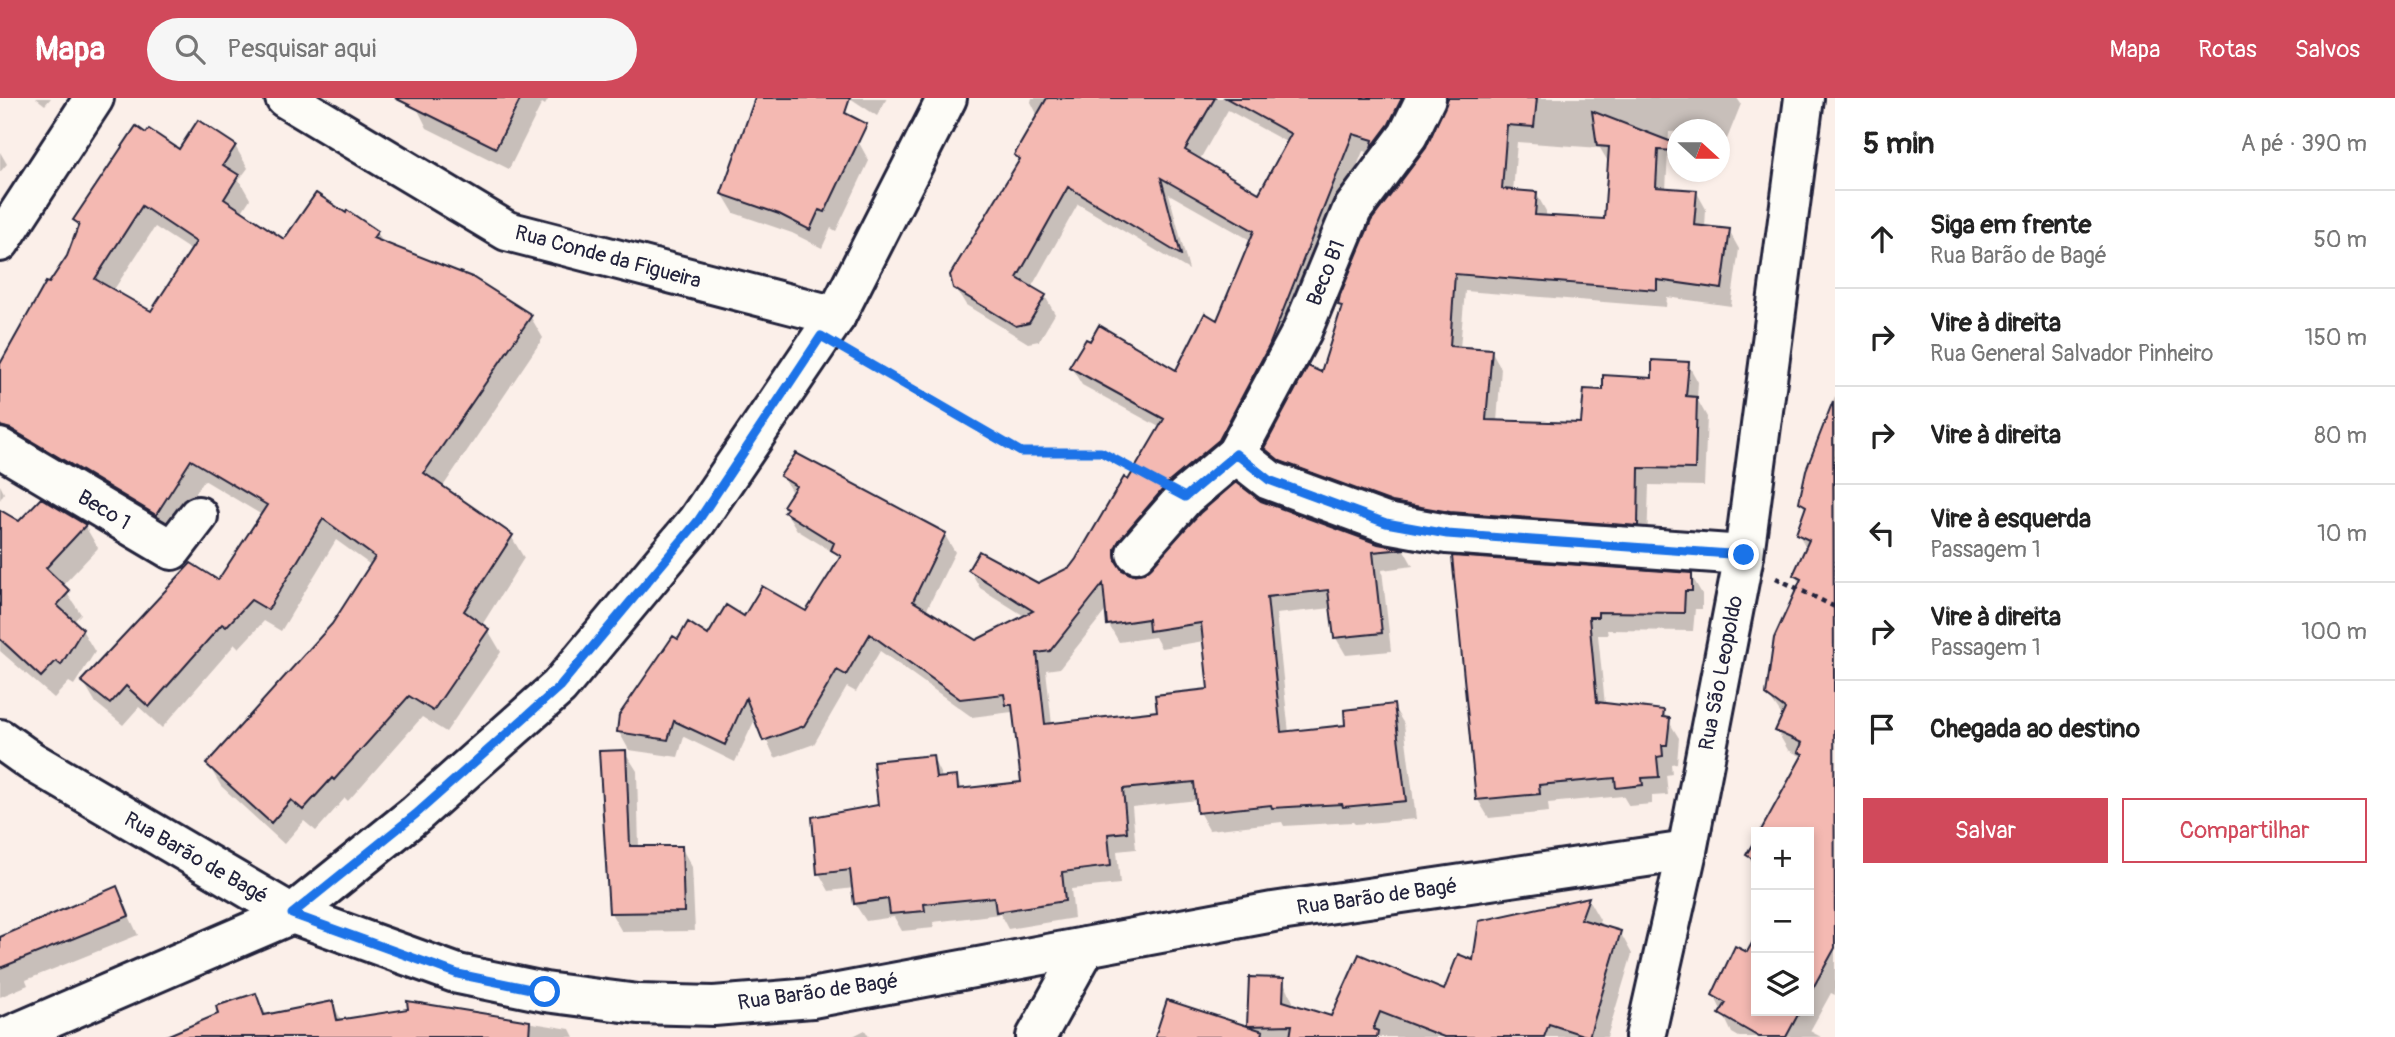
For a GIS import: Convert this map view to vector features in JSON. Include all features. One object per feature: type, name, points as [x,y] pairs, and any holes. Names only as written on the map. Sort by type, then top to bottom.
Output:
[{"type":"street","points":[[2,237],[94,98]]},
{"type":"street","name":"Rua Conde da Figueira","points":[[285,98],[507,231],[829,326]]},
{"type":"street","points":[[7,1037],[292,914],[416,814],[559,687],[698,521],[829,326],[947,98]]},
{"type":"street","name":"Beco B1","points":[[1236,454],[1302,331],[1352,210],[1408,135],[1426,98]]},
{"type":"street","name":"Rua São Leopoldo","points":[[1645,1037],[1687,851],[1744,555],[1804,98]]},
{"type":"street","name":"Beco 1","points":[[0,448],[172,550],[198,516]]},
{"type":"street","points":[[1136,553],[1185,497],[1236,454],[1269,480],[1386,523],[1447,534],[1744,555]]},
{"type":"street","name":"Rua Barão de Bagé","points":[[0,738],[31,761],[292,914],[458,974],[545,992],[638,1004],[714,1006],[812,998],[1273,912],[1687,851]]},
{"type":"street","points":[[1036,1037],[1086,947]]},
{"type":"path","points":[[829,326],[1021,452],[1101,452],[1185,497]]},
{"type":"path","points":[[1778,579],[1835,607]]},
{"type":"building","points":[[395,98],[521,98],[496,148]]},
{"type":"building","points":[[755,98],[850,98],[845,113],[867,124],[825,212],[819,210],[810,230],[779,214],[721,194]]},
{"type":"building","points":[[1047,98],[1215,98],[1185,150],[1259,193],[1291,134],[1226,98],[1402,98],[1389,124],[1371,148],[1373,140],[1353,134],[1269,346],[1219,440],[1169,482],[1120,539],[1115,549],[1116,561],[1122,570],[1132,575],[1144,573],[1200,513],[1236,482],[1261,501],[1378,544],[1405,549],[1373,552],[1382,633],[1334,638],[1328,590],[1267,597],[1281,732],[1345,725],[1344,710],[1394,704],[1406,801],[1343,807],[1342,804],[1272,808],[1271,805],[1197,813],[1194,782],[1123,789],[1127,832],[1108,834],[1111,866],[1062,872],[1065,901],[996,912],[994,897],[924,904],[925,911],[890,914],[888,899],[854,904],[850,870],[817,874],[812,817],[878,805],[873,761],[933,755],[936,778],[957,776],[958,789],[1021,782],[1012,705],[1006,705],[1004,694],[960,699],[870,634],[846,675],[837,670],[804,726],[763,741],[746,698],[725,745],[674,721],[668,740],[617,732],[619,715],[673,636],[678,639],[688,622],[708,635],[726,605],[744,616],[762,586],[806,611],[841,556],[831,550],[834,543],[784,512],[787,508],[783,506],[796,486],[780,476],[796,453],[946,533],[913,601],[976,640],[1033,611],[968,570],[979,551],[1038,583],[1070,567],[1076,559],[1124,477],[1128,480],[1164,419],[1069,367],[1086,339],[1090,341],[1099,325],[1176,370],[1205,313],[1217,320],[1254,231],[1161,178],[1181,255],[1068,187],[1017,278],[1046,295],[1029,323],[1016,326],[953,288],[950,275],[1020,159],[1014,155]],"holes":[[[1103,584],[1107,625],[1148,619],[1149,631],[1201,623],[1208,689],[1155,695],[1157,711],[1045,724],[1037,653],[1050,651]]]},
{"type":"building","points":[[1448,98],[1537,98],[1534,127],[1507,125],[1502,189],[1537,192],[1535,215],[1604,219],[1609,147],[1597,146],[1592,111],[1667,140],[1667,150],[1658,150],[1656,187],[1697,190],[1694,225],[1730,229],[1722,289],[1657,280],[1657,290],[1455,274],[1450,346],[1492,349],[1486,420],[1581,423],[1584,389],[1603,390],[1603,375],[1652,378],[1652,360],[1689,362],[1686,396],[1697,397],[1695,469],[1639,468],[1638,526],[1450,512],[1392,502],[1280,461],[1264,448],[1308,366],[1321,372],[1342,306],[1338,305],[1340,295],[1371,221],[1426,148]]},
{"type":"building","points":[[198,120],[236,145],[223,165],[239,175],[224,199],[284,239],[316,193],[378,231],[373,238],[472,277],[532,315],[424,473],[513,535],[464,611],[489,629],[433,711],[409,696],[334,780],[332,778],[303,810],[291,800],[271,823],[206,764],[332,624],[375,557],[323,519],[268,610],[251,600],[226,627],[222,624],[149,707],[126,686],[110,704],[81,681],[191,563],[218,580],[267,505],[191,460],[156,515],[11,429],[0,426],[0,364],[46,282],[49,283],[67,256],[79,224],[73,220],[136,126],[146,133],[149,129],[179,149]],"holes":[[[142,206],[196,242],[151,311],[95,279]]]},
{"type":"building","points":[[1833,401],[1835,948],[1814,986],[1814,827],[1763,827],[1803,754],[1798,752],[1802,743],[1775,731],[1785,709],[1766,695],[1774,638],[1801,579],[1793,575],[1809,540],[1796,534],[1806,506],[1799,502],[1806,470]]},
{"type":"building","points":[[41,498],[86,525],[46,568],[70,591],[57,605],[83,629],[61,665],[56,661],[41,677],[0,639],[0,510],[19,521]]},
{"type":"building","points":[[1452,556],[1692,573],[1692,591],[1685,591],[1684,613],[1598,612],[1598,617],[1589,617],[1597,702],[1664,710],[1663,717],[1670,718],[1667,745],[1662,745],[1663,756],[1657,757],[1659,777],[1642,778],[1643,785],[1616,788],[1615,778],[1539,785],[1540,794],[1476,800]]},
{"type":"building","points":[[626,750],[630,846],[682,846],[684,912],[609,913],[599,751]]},
{"type":"building","points":[[117,886],[129,916],[0,968],[0,937]]},
{"type":"building","points":[[1589,897],[1581,919],[1621,931],[1589,1037],[1549,1024],[1544,1037],[1444,1037],[1380,1012],[1373,1029],[1378,1031],[1377,1037],[1290,1037],[1292,1025],[1247,1026],[1249,977],[1284,978],[1283,1001],[1331,1016],[1359,954],[1444,990],[1458,954],[1473,960],[1479,921]]},
{"type":"building","points":[[1751,945],[1751,1016],[1797,1016],[1786,1037],[1759,1037],[1719,1014],[1726,1003],[1712,995],[1735,946],[1747,952]]},
{"type":"building","points":[[256,993],[264,1015],[333,1001],[337,1020],[408,1009],[407,1001],[530,1021],[529,1037],[164,1037],[218,1014],[216,1006]]},
{"type":"building","points":[[1167,1000],[1263,1031],[1262,1037],[1155,1037]]},
{"type":"route","points":[[545,992],[458,974],[292,914],[416,814],[559,687],[698,521],[821,336],[1021,452],[1101,452],[1185,497],[1236,454],[1269,480],[1386,523],[1447,534],[1744,555]]}]
